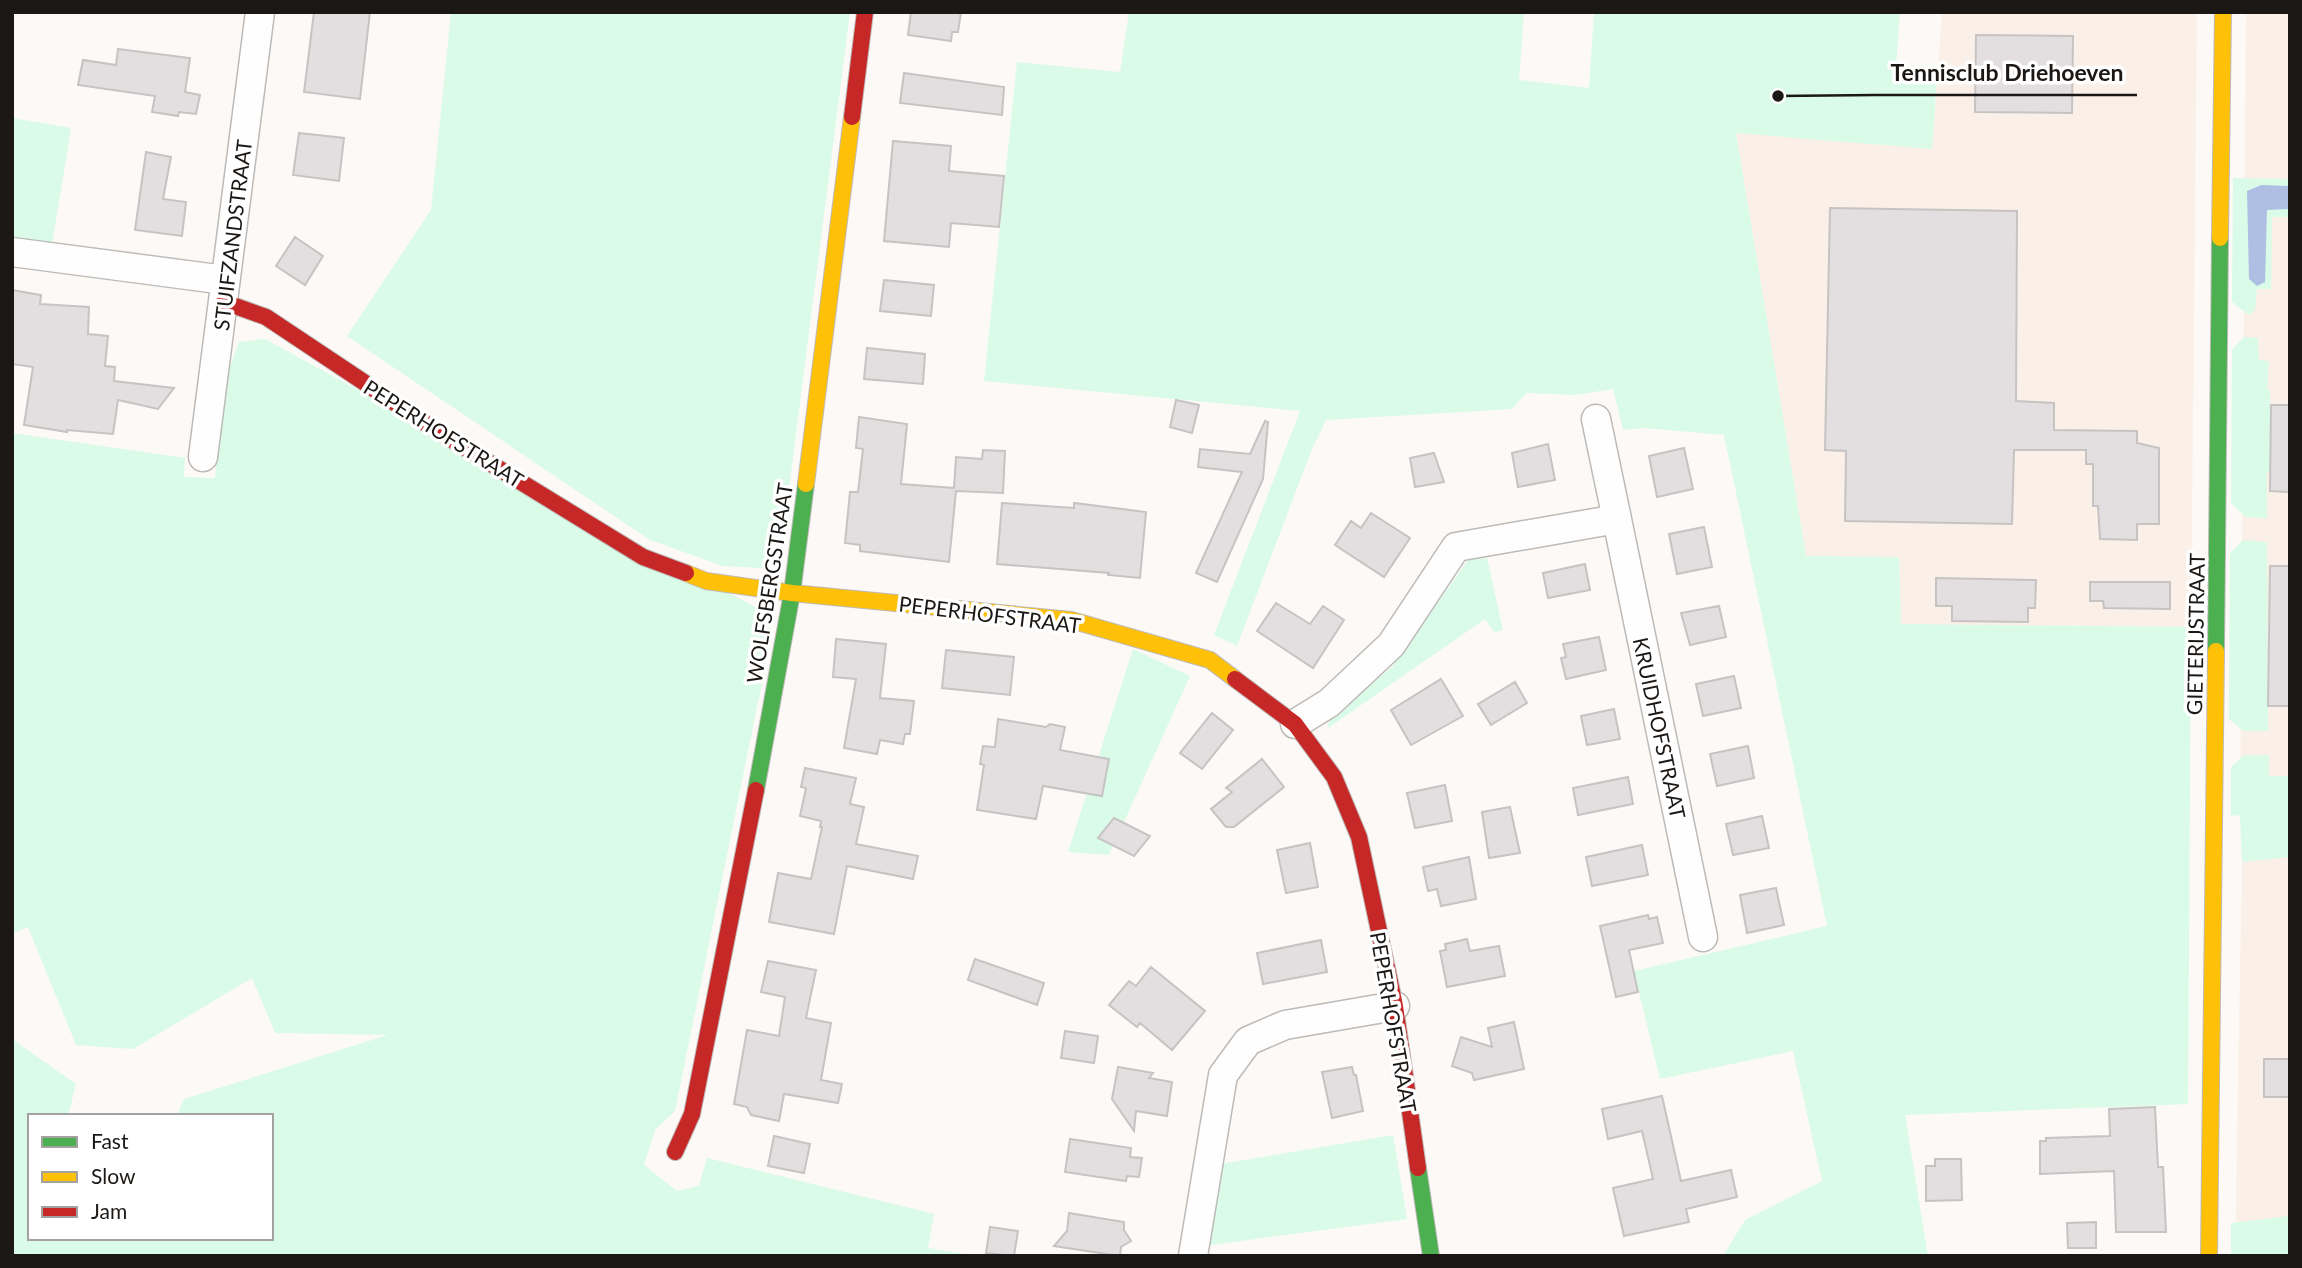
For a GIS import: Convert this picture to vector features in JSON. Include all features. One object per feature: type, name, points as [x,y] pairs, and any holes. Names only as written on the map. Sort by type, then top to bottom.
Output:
[{"type":"street","name":"STUIFZANDSTRAAT","points":[[202,457],[260,12]]},
{"type":"street","name":"WOLFSBERGSTRAAT","points":[[675,1152],[692,1114],[747,840],[792,593],[864,12]]},
{"type":"street","name":"GIETERIJSTRAAT","points":[[2209,1256],[2224,12]]},
{"type":"street","name":"PEPERHOFSTRAAT","points":[[12,252],[224,291],[428,425],[643,557],[706,581],[792,593],[1071,620],[1210,660],[1295,724],[1334,777],[1359,837],[1395,1006],[1431,1256]]},
{"type":"street","name":"KRUIDHOFSTRAAT","points":[[1596,419],[1703,937]]},
{"type":"street","points":[[1295,724],[1329,703],[1391,645],[1456,547],[1617,519]]},
{"type":"street","points":[[1194,1256],[1223,1075],[1248,1041],[1285,1026],[1395,1006]]},
{"type":"shaded area","points":[[1942,12],[2197,12],[2191,627],[1901,624],[1899,557],[1806,556],[1736,132],[1932,149]]},
{"type":"shaded area","points":[[2246,12],[2290,12],[2290,808],[2240,815]]},
{"type":"shaded area","points":[[2290,857],[2290,1256],[2235,1256],[2242,862]]},
{"type":"green space","points":[[451,12],[850,12],[783,535],[775,556],[762,568],[723,566],[650,540],[347,336],[431,210]]},
{"type":"green space","points":[[1129,12],[1524,12],[1519,80],[1589,88],[1594,12],[1900,12],[1896,66],[1938,65],[1932,149],[1736,133],[1806,556],[1899,557],[1901,624],[2191,627],[2188,1104],[1905,1115],[1928,1256],[1723,1256],[1745,1220],[1822,1181],[1793,1051],[1660,1079],[1634,971],[1827,926],[1724,435],[1645,428],[1623,430],[1613,389],[1575,395],[1526,393],[1512,409],[1326,420],[1312,449],[1237,646],[1214,635],[1300,411],[984,381],[1017,62],[1120,72]]},
{"type":"green space","points":[[12,118],[71,128],[52,244],[12,239]]},
{"type":"green space","points":[[2233,178],[2290,179],[2290,217],[2272,217],[2271,289],[2257,289],[2255,310],[2249,315],[2232,302]]},
{"type":"green space","points":[[2244,337],[2258,338],[2259,360],[2269,361],[2267,390],[2270,390],[2270,472],[2267,472],[2267,518],[2246,517],[2231,503],[2232,350]]},
{"type":"green space","points":[[265,339],[764,612],[772,633],[675,1111],[655,1130],[644,1165],[677,1191],[699,1186],[707,1158],[934,1214],[928,1248],[978,1256],[12,1256],[12,1039],[76,1084],[68,1114],[28,1114],[28,1240],[273,1240],[273,1114],[178,1114],[184,1099],[388,1035],[275,1033],[252,978],[133,1049],[76,1045],[28,927],[12,934],[12,433],[185,458],[184,477],[215,478],[226,377],[239,342]]},
{"type":"green space","points":[[2243,540],[2267,542],[2268,731],[2243,731],[2229,719],[2230,553]]},
{"type":"green space","points":[[1487,558],[1503,630],[1494,632],[1485,619],[1328,728],[1329,718],[1392,667],[1468,560]]},
{"type":"green space","points":[[1133,649],[1190,676],[1109,855],[1068,852]]},
{"type":"green space","points":[[2244,755],[2269,755],[2269,776],[2290,776],[2290,857],[2242,862],[2240,815],[2231,816],[2231,767]]},
{"type":"green space","points":[[1393,1135],[1407,1219],[1210,1245],[1221,1164]]},
{"type":"green space","points":[[2290,1216],[2290,1256],[2231,1256],[2231,1223]]},
{"type":"water","points":[[2261,185],[2290,186],[2290,209],[2267,210],[2265,282],[2257,286],[2249,279],[2247,191]]},
{"type":"building","points":[[314,12],[370,12],[360,99],[304,92]]},
{"type":"building","points":[[911,12],[961,12],[958,32],[952,32],[951,41],[908,35]]},
{"type":"building","points":[[1976,35],[2073,36],[2072,113],[1975,112]]},
{"type":"building","points":[[118,49],[190,58],[185,92],[200,95],[196,114],[179,112],[178,116],[152,112],[155,96],[78,85],[83,60],[116,65]]},
{"type":"building","points":[[904,73],[1004,87],[1002,115],[900,103]]},
{"type":"building","points":[[299,133],[344,138],[339,181],[293,175]]},
{"type":"building","points":[[893,141],[951,146],[949,171],[1004,176],[999,227],[951,223],[949,247],[884,241]]},
{"type":"building","points":[[146,152],[171,157],[163,199],[186,202],[182,236],[135,230]]},
{"type":"building","points":[[1830,208],[2017,211],[2016,401],[2054,403],[2054,430],[2137,431],[2137,443],[2159,448],[2159,524],[2137,524],[2137,540],[2100,539],[2098,506],[2093,506],[2093,464],[2086,464],[2086,450],[2014,450],[2012,524],[1845,521],[1846,451],[1825,450]]},
{"type":"building","points":[[295,237],[323,256],[305,285],[276,266]]},
{"type":"building","points":[[884,280],[934,285],[931,316],[880,311]]},
{"type":"building","points":[[12,290],[41,295],[40,304],[89,307],[88,334],[108,336],[105,366],[115,367],[114,381],[174,388],[158,409],[118,400],[113,434],[67,432],[24,425],[33,367],[12,364]]},
{"type":"building","points":[[867,348],[925,354],[923,384],[864,379]]},
{"type":"building","points":[[1176,400],[1199,405],[1192,433],[1170,427]]},
{"type":"building","points":[[2271,405],[2290,405],[2290,492],[2270,491]]},
{"type":"building","points":[[859,417],[907,424],[901,484],[954,488],[956,457],[982,459],[983,450],[1005,451],[1003,493],[956,491],[949,562],[860,551],[860,545],[845,543],[850,492],[858,492],[863,449],[856,448]]},
{"type":"building","points":[[1265,421],[1268,422],[1263,479],[1217,582],[1196,573],[1242,472],[1198,467],[1200,449],[1250,454]]},
{"type":"building","points":[[1548,444],[1555,480],[1518,487],[1512,453]]},
{"type":"building","points":[[1684,448],[1693,489],[1657,497],[1649,456]]},
{"type":"building","points":[[1434,453],[1444,482],[1415,487],[1410,458]]},
{"type":"building","points":[[1002,503],[1074,508],[1074,503],[1146,512],[1140,578],[997,564]]},
{"type":"building","points":[[1371,513],[1410,538],[1384,577],[1335,545],[1351,521],[1361,528]]},
{"type":"building","points":[[1704,527],[1712,567],[1677,574],[1669,534]]},
{"type":"building","points":[[1585,564],[1590,590],[1548,598],[1543,573]]},
{"type":"building","points":[[2270,566],[2290,566],[2290,706],[2268,706]]},
{"type":"building","points":[[1936,578],[2036,580],[2035,608],[2028,608],[2028,622],[1952,621],[1952,606],[1936,606]]},
{"type":"building","points":[[2090,582],[2170,582],[2170,609],[2104,608],[2103,601],[2090,601]]},
{"type":"building","points":[[1276,603],[1310,624],[1323,606],[1344,620],[1313,668],[1257,631]]},
{"type":"building","points":[[1719,606],[1726,637],[1690,645],[1681,613]]},
{"type":"building","points":[[1599,637],[1606,670],[1566,679],[1561,658],[1566,657],[1563,644]]},
{"type":"building","points":[[836,639],[886,644],[880,698],[914,701],[910,734],[905,734],[903,744],[880,740],[877,754],[844,748],[856,679],[833,677]]},
{"type":"building","points":[[946,650],[1014,657],[1010,695],[942,688]]},
{"type":"building","points":[[1734,676],[1741,708],[1703,716],[1696,684]]},
{"type":"building","points":[[1441,679],[1463,716],[1411,745],[1391,710]]},
{"type":"building","points":[[1515,682],[1527,703],[1491,725],[1478,704]]},
{"type":"building","points":[[1614,709],[1620,739],[1587,745],[1581,716]]},
{"type":"building","points":[[1212,713],[1233,730],[1202,769],[1180,753]]},
{"type":"building","points":[[998,719],[1046,727],[1050,724],[1065,727],[1060,750],[1109,759],[1102,796],[1043,786],[1036,819],[977,810],[984,765],[980,764],[983,746],[995,747]]},
{"type":"building","points":[[1748,746],[1754,778],[1717,786],[1710,754]]},
{"type":"building","points":[[1262,759],[1284,787],[1234,827],[1226,827],[1211,809],[1232,792],[1226,788]]},
{"type":"building","points":[[805,768],[856,778],[850,804],[864,807],[856,844],[918,856],[913,879],[847,866],[834,934],[769,922],[778,873],[811,879],[822,827],[821,821],[800,816],[806,788],[801,787]]},
{"type":"building","points":[[1628,777],[1633,804],[1578,815],[1573,788]]},
{"type":"building","points":[[1445,785],[1452,821],[1415,828],[1407,793]]},
{"type":"building","points":[[1510,807],[1520,853],[1489,858],[1482,812]]},
{"type":"building","points":[[1762,816],[1769,848],[1733,855],[1726,824]]},
{"type":"building","points":[[1114,818],[1150,836],[1134,856],[1098,838]]},
{"type":"building","points":[[1310,843],[1318,887],[1286,893],[1277,850]]},
{"type":"building","points":[[1642,845],[1648,875],[1592,886],[1586,857]]},
{"type":"building","points":[[1469,857],[1476,899],[1441,906],[1437,889],[1428,891],[1423,867]]},
{"type":"building","points":[[1776,888],[1784,925],[1747,933],[1740,895]]},
{"type":"building","points":[[1648,915],[1649,919],[1657,917],[1663,943],[1629,950],[1638,992],[1616,997],[1600,926]]},
{"type":"building","points":[[1467,939],[1470,951],[1499,946],[1505,976],[1447,987],[1440,951],[1446,950],[1445,944]]},
{"type":"building","points":[[1321,940],[1327,972],[1263,984],[1257,953]]},
{"type":"building","points":[[975,959],[1044,983],[1037,1005],[968,980]]},
{"type":"building","points":[[768,961],[816,970],[806,1018],[831,1023],[821,1080],[842,1084],[838,1103],[784,1094],[779,1121],[751,1115],[747,1107],[734,1104],[747,1030],[779,1036],[785,997],[761,992]]},
{"type":"building","points":[[1151,967],[1205,1011],[1172,1050],[1140,1023],[1137,1027],[1109,1005],[1129,981],[1136,986]]},
{"type":"building","points":[[1514,1022],[1524,1069],[1474,1080],[1472,1073],[1452,1066],[1461,1037],[1492,1047],[1488,1028]]},
{"type":"building","points":[[1065,1031],[1098,1036],[1094,1063],[1061,1058]]},
{"type":"building","points":[[2264,1059],[2290,1059],[2290,1097],[2264,1097]]},
{"type":"building","points":[[1118,1067],[1153,1073],[1149,1078],[1172,1082],[1167,1116],[1136,1111],[1134,1131],[1112,1099]]},
{"type":"building","points":[[1352,1067],[1363,1111],[1332,1118],[1322,1072]]},
{"type":"building","points":[[1662,1096],[1681,1181],[1731,1170],[1737,1197],[1686,1209],[1689,1222],[1624,1236],[1613,1188],[1653,1179],[1642,1131],[1608,1139],[1602,1109]]},
{"type":"building","points":[[2155,1107],[2158,1167],[2163,1167],[2166,1232],[2116,1232],[2114,1171],[2040,1174],[2040,1141],[2046,1141],[2046,1138],[2110,1136],[2109,1109]]},
{"type":"building","points":[[774,1136],[810,1144],[804,1173],[768,1166]]},
{"type":"building","points":[[1070,1139],[1131,1148],[1130,1157],[1142,1158],[1139,1177],[1127,1176],[1126,1181],[1065,1172]]},
{"type":"building","points":[[1935,1159],[1961,1159],[1962,1200],[1926,1201],[1926,1166],[1935,1166]]},
{"type":"building","points":[[1069,1213],[1124,1222],[1124,1230],[1131,1241],[1121,1247],[1120,1256],[1054,1246],[1067,1231]]},
{"type":"building","points":[[2096,1222],[2096,1248],[2068,1248],[2067,1223]]},
{"type":"building","points":[[990,1227],[1018,1231],[1014,1256],[986,1253]]},
{"type":"traffic: fast","points":[[2216,651],[2220,238]]},
{"type":"traffic: fast","points":[[756,790],[792,593],[806,484]]},
{"type":"traffic: fast","points":[[1418,1168],[1431,1256]]},
{"type":"traffic: slow","points":[[2220,238],[2223,12]]},
{"type":"traffic: slow","points":[[806,484],[852,117]]},
{"type":"traffic: slow","points":[[686,573],[706,581],[792,593],[1071,620],[1210,660],[1235,679]]},
{"type":"traffic: slow","points":[[2209,1256],[2216,651]]},
{"type":"traffic: jam","points":[[852,117],[865,12]]},
{"type":"traffic: jam","points":[[224,302],[266,317],[428,425],[643,557],[686,573]]},
{"type":"traffic: jam","points":[[1235,679],[1295,724],[1334,777],[1359,837],[1395,1006],[1418,1168]]},
{"type":"traffic: jam","points":[[675,1152],[692,1114],[756,790]]},
{"type":"place","name":"Tennisclub Driehoeven","points":[[1778,96]]}]
